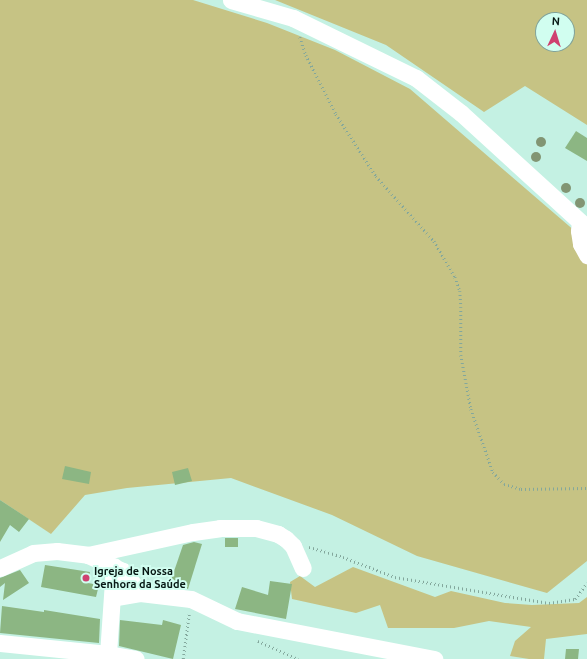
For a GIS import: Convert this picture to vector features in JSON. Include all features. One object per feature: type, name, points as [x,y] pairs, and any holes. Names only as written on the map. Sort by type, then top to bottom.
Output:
[{"type":"street","points":[[231,0],[293,18],[416,78],[460,113],[583,225],[579,231],[581,244],[587,255]]},
{"type":"street","points":[[88,556],[193,532],[220,528],[256,528],[278,534],[286,539],[293,546],[303,568]]},
{"type":"street","points":[[0,568],[33,553],[57,551],[88,556],[123,571],[140,593]]},
{"type":"street","points":[[108,654],[114,566]]},
{"type":"street","points":[[112,598],[140,593],[191,600],[237,621],[434,659]]},
{"type":"street","points":[[0,643],[108,654],[136,659]]},
{"type":"path","points":[[293,18],[306,55],[336,114],[376,176],[434,241],[455,277],[460,291],[461,355],[470,402],[493,472],[504,484],[521,489],[587,488]]},
{"type":"path","points":[[286,539],[343,557],[395,577],[549,603],[575,599],[587,583]]},
{"type":"path","points":[[183,659],[191,600]]},
{"type":"shaded area","points":[[0,0],[193,0],[267,23],[335,50],[410,89],[583,238],[587,234],[587,561],[547,593],[417,556],[332,515],[231,478],[127,488],[85,495],[51,534],[0,500]]},
{"type":"shaded area","points":[[275,0],[587,0],[587,125],[525,86],[484,112],[386,45]]},
{"type":"shaded area","points":[[353,567],[435,597],[451,591],[505,603],[532,605],[579,603],[587,597],[587,634],[546,639],[544,659],[529,659],[510,656],[515,641],[531,627],[489,621],[454,628],[388,628],[380,605],[356,613],[292,599],[290,582],[300,576],[315,587]]},
{"type":"building","points":[[576,131],[587,138],[587,161],[565,148]]},
{"type":"building","points":[[65,466],[91,472],[89,484],[62,479]]},
{"type":"building","points":[[188,468],[192,481],[175,485],[172,472]]},
{"type":"building","points":[[0,500],[29,519],[19,532],[10,525],[0,542]]},
{"type":"building","points":[[225,538],[238,538],[238,547],[225,547]]},
{"type":"building","points":[[194,542],[202,544],[188,589],[169,586],[183,545]]},
{"type":"building","points":[[45,565],[90,572],[88,583],[99,585],[96,597],[41,587]]},
{"type":"building","points":[[20,570],[29,583],[3,600],[5,583],[0,587],[0,578]]},
{"type":"building","points":[[270,581],[292,584],[286,619],[235,609],[242,587],[268,595]]},
{"type":"building","points":[[2,606],[44,612],[44,610],[100,619],[99,643],[0,633]]},
{"type":"building","points":[[120,620],[162,625],[163,620],[181,625],[173,659],[119,646]]},
{"type":"building","points":[[566,649],[579,649],[578,659],[565,659]]},
{"type":"place","name":"Igreja de Nossa Senhora da Saúde","points":[[86,578]]}]
